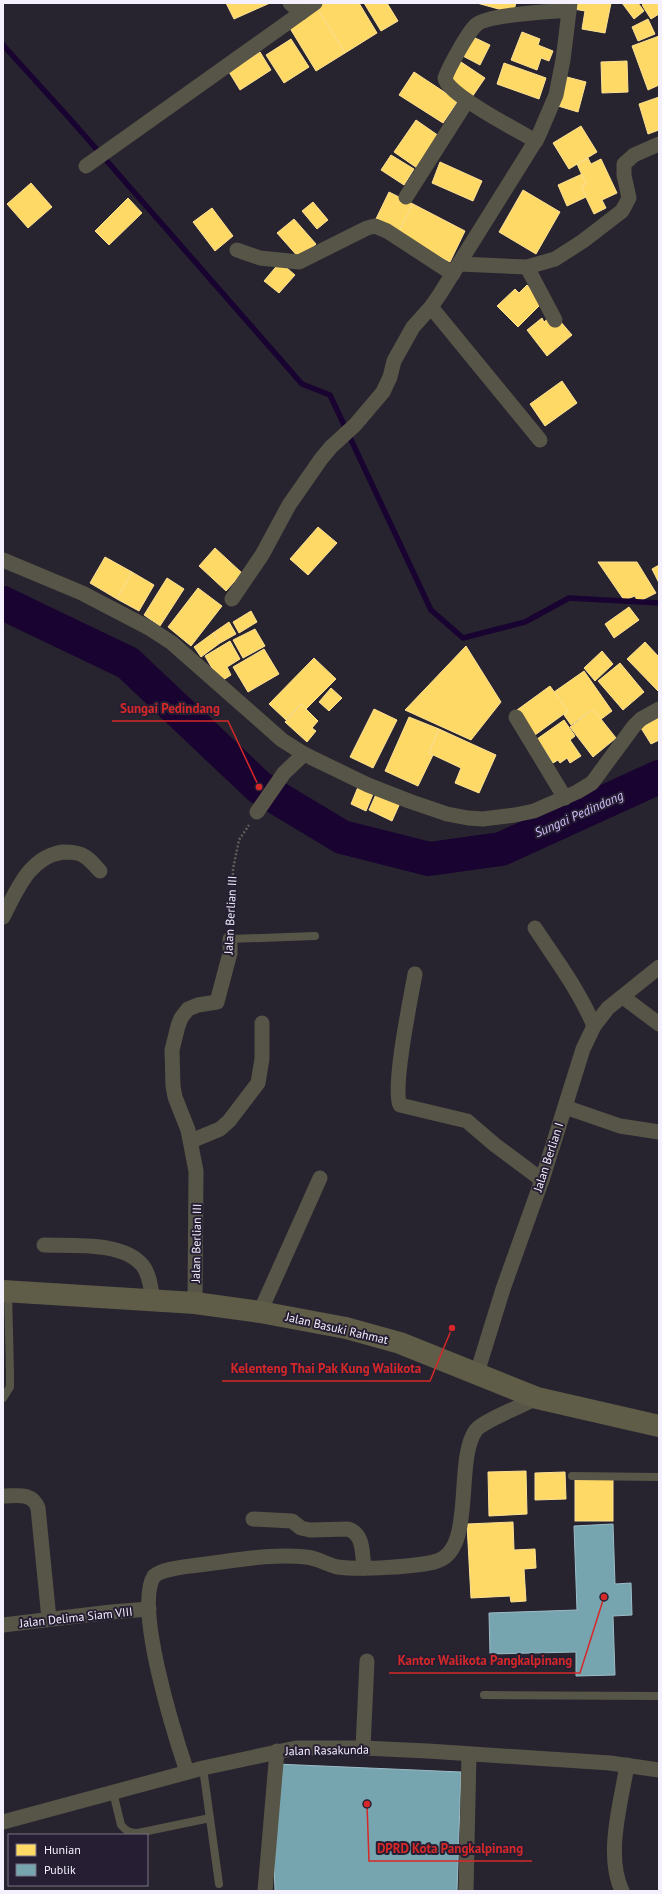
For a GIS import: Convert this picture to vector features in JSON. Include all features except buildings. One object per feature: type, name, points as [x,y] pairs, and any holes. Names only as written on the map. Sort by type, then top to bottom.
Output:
[{"type":"street","points":[[86,166],[295,8],[315,3]]},
{"type":"street","points":[[232,599],[262,555],[289,505],[305,481],[331,447],[355,425],[383,392],[390,377],[394,360],[413,327],[431,307],[536,141],[556,95],[564,60],[570,6],[486,19],[475,25],[445,78],[447,85],[467,101],[536,141]]},
{"type":"street","points":[[406,197],[467,101]]},
{"type":"street","points":[[237,250],[260,258],[299,262],[367,228],[375,226],[456,269],[527,267],[555,259],[583,241],[622,211],[629,198],[624,176],[624,164],[634,155],[659,144]]},
{"type":"street","points":[[527,267],[555,320]]},
{"type":"street","points":[[431,307],[540,440]]},
{"type":"street","points":[[3,560],[82,593],[149,628],[172,643],[282,740],[304,754],[368,785],[409,802],[468,818],[483,819],[534,811],[565,798],[592,783],[634,726],[641,719],[659,710]]},
{"type":"street","points":[[516,717],[565,798]]},
{"type":"street","points":[[257,812],[284,773],[304,754]]},
{"type":"street","points":[[3,917],[24,876],[34,865],[44,858],[56,853],[68,852],[83,855],[100,871]]},
{"type":"street","points":[[535,928],[572,981],[594,1026]]},
{"type":"street","name":"Jalan Berlian III","points":[[195,1303],[197,1200],[196,1171],[191,1141],[173,1086],[172,1050],[181,1018],[188,1009],[198,1005],[217,1002],[230,953],[230,939]]},
{"type":"street","name":"Jalan Berlian I","points":[[477,1373],[503,1290],[542,1180],[583,1050],[594,1026],[608,1008],[659,967]]},
{"type":"street","points":[[415,974],[402,1053],[398,1096],[400,1105],[455,1116],[467,1121],[495,1145],[542,1180]]},
{"type":"street","points":[[623,997],[659,1024]]},
{"type":"street","points":[[191,1141],[220,1129],[229,1121],[258,1083],[262,1059],[262,1024]]},
{"type":"street","points":[[565,1107],[620,1126],[659,1132]]},
{"type":"street","points":[[260,1312],[320,1178]]},
{"type":"street","points":[[44,1245],[110,1248],[134,1258],[146,1271],[153,1301]]},
{"type":"street","name":"Jalan Basuki Rahmat","points":[[5,1287],[153,1301],[195,1303],[260,1312],[346,1328],[400,1343],[537,1398],[659,1426]]},
{"type":"street","points":[[187,1772],[162,1690],[149,1609],[153,1579],[158,1573],[237,1560],[280,1557],[305,1557],[335,1566],[364,1568],[437,1561],[450,1554],[456,1541],[462,1518],[465,1469],[471,1441],[476,1430],[486,1422],[537,1398]]},
{"type":"street","points":[[3,1496],[23,1495],[33,1499],[36,1502],[49,1619]]},
{"type":"street","points":[[253,1519],[292,1521],[301,1528],[310,1530],[352,1530],[356,1532],[360,1540],[364,1568]]},
{"type":"street","name":"Jalan Delima Siam VIII","points":[[3,1625],[149,1609]]},
{"type":"street","points":[[363,1748],[367,1661]]},
{"type":"street","name":"Jalan Rasakunda","points":[[3,1822],[187,1772],[296,1748],[363,1748],[469,1754],[627,1765],[659,1770]]},
{"type":"street","points":[[264,1891],[277,1751]]},
{"type":"street","points":[[466,1891],[469,1754]]},
{"type":"street","points":[[622,1891],[615,1870],[614,1857],[627,1765]]},
{"type":"lane","points":[[230,939],[315,936]]},
{"type":"lane","points":[[3,1398],[10,1387],[5,1287]]},
{"type":"lane","points":[[572,1476],[659,1477]]},
{"type":"lane","points":[[484,1695],[659,1696]]},
{"type":"lane","points":[[203,1768],[219,1884]]},
{"type":"lane","points":[[113,1792],[121,1825],[124,1830],[132,1833],[210,1818]]},
{"type":"path","name":"Jalan Berlian III","points":[[230,939],[233,869],[239,840],[257,812]]},
{"type":"waterway","points":[[3,45],[71,120],[302,384],[330,395],[431,610],[463,638],[525,622],[569,598],[659,603]]},
{"type":"waterway","name":"Sungai Pedindang","points":[[3,603],[128,663],[259,787],[342,837],[429,859],[501,849],[659,777]]},
{"type":"place","name":"Sungai Pedindang","points":[[259,787]]},
{"type":"place","name":"Kelenteng Thai Pak Kung Walikota","points":[[452,1328]]},
{"type":"place","name":"Kantor Walikota Pangkalpinang","points":[[604,1597]]},
{"type":"place","name":"DPRD Kota Pangkalpinang","points":[[367,1804]]}]
